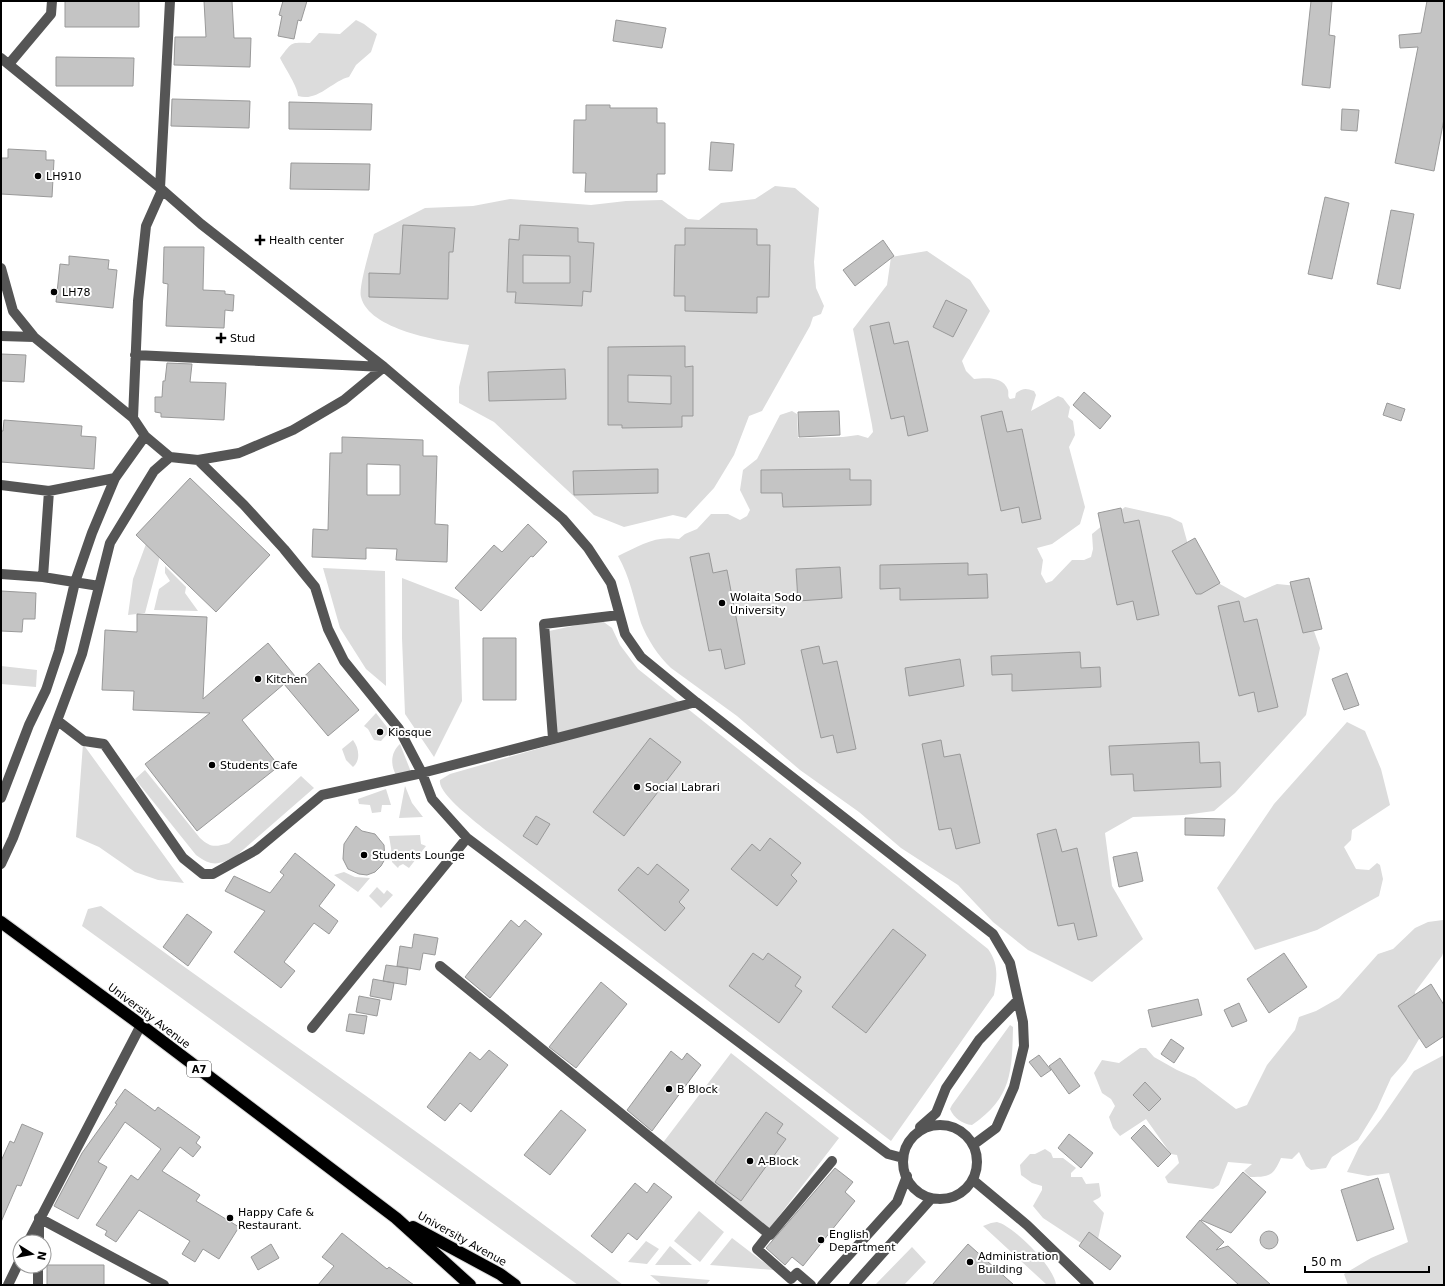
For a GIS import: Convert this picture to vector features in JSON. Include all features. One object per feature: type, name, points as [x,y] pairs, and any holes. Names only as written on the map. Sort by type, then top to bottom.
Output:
[{"type":"highway","name":"University Avenue","points":[[1,922],[141,1025],[396,1218],[470,1285]]},
{"type":"highway","name":"University Avenue","points":[[396,1218],[500,1274],[515,1285]]},
{"type":"street","points":[[52,1],[51,14],[5,61],[161,189],[201,224],[384,367],[563,519],[588,548],[611,583],[625,634],[641,657],[696,702],[993,934],[1010,963],[1023,1022],[1024,1046],[1014,1087],[996,1128],[973,1145]]},
{"type":"street","points":[[133,418],[138,301],[146,226],[161,189],[170,1]]},
{"type":"street","points":[[1,268],[13,311],[34,337],[133,418],[145,436],[170,457],[198,460],[239,454],[294,430],[344,400],[384,367]]},
{"type":"street","points":[[1,336],[34,337]]},
{"type":"street","points":[[135,354],[384,367]]},
{"type":"street","points":[[1,798],[29,725],[46,690],[59,651],[76,582],[92,533],[116,478],[145,436]]},
{"type":"street","points":[[1,864],[13,838],[82,654],[110,543],[154,470],[170,457]]},
{"type":"street","points":[[198,460],[259,521],[315,587],[328,629],[344,661],[399,729],[422,773],[432,799],[467,838],[888,1154],[904,1158]]},
{"type":"street","points":[[1,485],[49,492],[116,478]]},
{"type":"street","points":[[43,577],[49,492]]},
{"type":"street","points":[[1,574],[43,577],[99,586]]},
{"type":"street","points":[[553,738],[544,624],[619,615]]},
{"type":"street","points":[[58,721],[84,741],[104,744],[183,858],[203,874],[213,874],[256,850],[322,796],[422,773],[696,702]]},
{"type":"street","points":[[312,1028],[467,838]]},
{"type":"street","points":[[440,966],[769,1234]]},
{"type":"street","points":[[914,1134],[931,1126],[949,1126],[961,1132],[973,1145],[976,1152],[977,1162],[973,1180],[959,1195],[948,1199],[932,1199],[919,1191],[907,1176],[904,1158],[905,1150],[914,1134],[936,1113],[946,1088],[979,1040],[1018,1000]]},
{"type":"street","points":[[32,1234],[141,1025]]},
{"type":"street","points":[[811,1285],[797,1273],[791,1279],[757,1249],[769,1234],[770,1236],[832,1161]]},
{"type":"street","points":[[822,1285],[897,1202],[907,1176]]},
{"type":"street","points":[[973,1180],[1027,1225],[1089,1285]]},
{"type":"street","points":[[854,1285],[932,1199]]},
{"type":"street","points":[[39,1218],[39,1234]]},
{"type":"street","points":[[39,1218],[164,1285]]},
{"type":"street","points":[[8,1285],[13,1274]]},
{"type":"street","points":[[38,1274],[38,1285]]},
{"type":"shaded area","points":[[356,20],[377,34],[371,52],[356,65],[349,77],[318,94],[305,97],[298,96],[294,83],[280,58],[289,46],[295,43],[310,43],[319,33],[340,34]]},
{"type":"shaded area","points":[[775,186],[795,188],[819,208],[814,262],[816,288],[824,306],[821,314],[813,317],[810,326],[762,411],[749,416],[734,455],[714,488],[686,518],[673,515],[624,527],[594,515],[494,422],[459,403],[459,387],[469,345],[424,337],[391,326],[377,318],[367,308],[361,297],[361,285],[374,234],[425,208],[473,206],[510,199],[591,205],[626,201],[662,200],[688,219],[699,220],[721,203],[755,199]]},
{"type":"shaded area","points":[[927,251],[970,280],[990,311],[962,361],[966,371],[974,379],[994,379],[1002,382],[1006,385],[1010,399],[1015,398],[1016,393],[1023,389],[1034,391],[1036,395],[1031,411],[1058,396],[1063,398],[1070,407],[1068,417],[1073,421],[1075,435],[1069,447],[1085,507],[1080,524],[1052,544],[1037,548],[1043,560],[1041,574],[1046,583],[1052,581],[1072,560],[1084,560],[1091,557],[1093,549],[1092,534],[1125,507],[1170,517],[1182,523],[1195,570],[1245,598],[1277,584],[1298,586],[1320,648],[1306,715],[1235,793],[1214,811],[1184,815],[1133,817],[1105,833],[1112,886],[1143,939],[1092,982],[1028,950],[993,922],[958,885],[901,848],[859,812],[800,770],[737,716],[671,668],[650,641],[641,623],[629,580],[618,556],[647,542],[670,538],[679,539],[685,534],[697,529],[711,514],[728,514],[740,520],[747,516],[750,510],[740,490],[743,470],[757,459],[780,415],[792,411],[797,414],[798,438],[843,437],[858,435],[868,438],[873,432],[853,329],[887,285],[891,257]]},
{"type":"shaded area","points":[[146,544],[160,556],[145,613],[128,615],[133,579]]},
{"type":"shaded area","points":[[165,566],[186,587],[185,593],[198,611],[154,610],[159,589],[170,581],[165,573]]},
{"type":"shaded area","points":[[323,568],[385,571],[386,686],[366,669],[340,628]]},
{"type":"shaded area","points":[[402,578],[459,600],[462,701],[434,757],[405,714],[402,638]]},
{"type":"shaded area","points":[[601,620],[612,628],[620,645],[638,669],[988,949],[992,955],[996,966],[994,995],[891,1141],[488,832],[459,808],[441,786],[440,780],[450,774],[558,743],[549,631]]},
{"type":"shaded area","points":[[1,666],[37,670],[36,687],[1,684]]},
{"type":"shaded area","points":[[376,713],[390,731],[381,741],[374,740],[368,729],[364,726]]},
{"type":"shaded area","points":[[1347,722],[1365,731],[1381,769],[1390,805],[1352,830],[1351,840],[1344,847],[1356,869],[1369,870],[1377,863],[1380,865],[1383,879],[1379,896],[1317,930],[1255,950],[1217,888],[1274,804]]},
{"type":"shaded area","points":[[353,740],[357,747],[358,757],[356,764],[353,767],[346,760],[342,749]]},
{"type":"shaded area","points":[[83,744],[184,883],[158,880],[135,872],[99,847],[76,837]]},
{"type":"shaded area","points":[[400,744],[411,772],[396,775],[392,758]]},
{"type":"shaded area","points":[[145,770],[200,838],[207,844],[213,846],[229,843],[301,776],[314,788],[236,856],[220,863],[211,863],[196,855],[135,779]]},
{"type":"shaded area","points":[[405,786],[412,803],[423,817],[399,818]]},
{"type":"shaded area","points":[[386,789],[391,805],[382,805],[381,812],[372,813],[370,805],[359,804],[358,799]]},
{"type":"shaded area","points":[[420,835],[421,844],[426,846],[409,868],[403,864],[398,868],[392,862],[389,836]]},
{"type":"shaded area","points":[[344,872],[355,877],[370,878],[358,892],[334,875]]},
{"type":"shaded area","points":[[377,887],[384,894],[387,890],[393,895],[381,908],[369,896]]},
{"type":"shaded area","points":[[101,906],[494,1188],[623,1285],[578,1285],[82,926],[88,909]]},
{"type":"shaded area","points":[[1443,920],[1444,950],[1442,956],[1415,992],[1422,1034],[1406,1061],[1391,1078],[1377,1109],[1358,1140],[1332,1157],[1326,1168],[1311,1170],[1306,1166],[1299,1152],[1292,1159],[1281,1158],[1273,1172],[1262,1177],[1250,1177],[1244,1171],[1252,1164],[1228,1162],[1219,1185],[1213,1189],[1168,1183],[1165,1177],[1179,1163],[1177,1155],[1171,1154],[1146,1119],[1120,1136],[1113,1128],[1109,1117],[1115,1106],[1111,1099],[1102,1093],[1094,1073],[1102,1060],[1119,1063],[1140,1048],[1146,1048],[1154,1057],[1195,1078],[1236,1109],[1247,1105],[1267,1065],[1295,1030],[1299,1017],[1316,1011],[1339,998],[1378,954],[1393,949],[1415,928],[1428,922]]},
{"type":"shaded area","points":[[1010,1025],[1013,1027],[1012,1057],[1007,1082],[1002,1094],[985,1115],[972,1125],[962,1122],[950,1109]]},
{"type":"shaded area","points":[[731,1053],[839,1138],[769,1229],[662,1144]]},
{"type":"shaded area","points":[[1444,1055],[1444,1285],[1348,1285],[1344,1274],[1371,1258],[1408,1242],[1389,1173],[1368,1176],[1347,1172],[1359,1147],[1381,1119],[1414,1071]]},
{"type":"shaded area","points":[[1045,1149],[1051,1153],[1053,1158],[1063,1158],[1076,1168],[1071,1173],[1071,1177],[1082,1177],[1086,1184],[1099,1183],[1101,1196],[1093,1201],[1104,1213],[1098,1239],[1084,1245],[1043,1218],[1033,1206],[1042,1190],[1042,1186],[1032,1183],[1021,1175],[1020,1165],[1030,1154],[1035,1154]]},
{"type":"shaded area","points":[[699,1211],[724,1232],[700,1262],[674,1241]]},
{"type":"shaded area","points":[[997,1222],[1004,1225],[1023,1239],[1049,1269],[1056,1285],[1047,1285],[983,1226]]},
{"type":"shaded area","points":[[732,1238],[774,1270],[710,1265]]},
{"type":"shaded area","points":[[646,1241],[659,1249],[647,1264],[628,1262]]},
{"type":"shaded area","points":[[670,1246],[692,1265],[655,1265]]},
{"type":"shaded area","points":[[912,1247],[926,1262],[904,1285],[875,1285]]},
{"type":"shaded area","points":[[650,1275],[710,1280],[706,1285],[662,1285]]},
{"type":"building","points":[[65,1],[139,1],[139,27],[65,27]]},
{"type":"building","points":[[204,1],[232,1],[234,38],[251,38],[250,67],[174,65],[175,37],[206,37]]},
{"type":"building","points":[[283,1],[307,1],[301,21],[298,20],[294,39],[278,36],[282,16],[279,15]]},
{"type":"building","points":[[1311,1],[1332,1],[1329,35],[1335,36],[1330,88],[1302,85]]},
{"type":"building","points":[[1427,1],[1444,1],[1444,119],[1434,171],[1395,163],[1418,47],[1400,48],[1399,35],[1421,33]]},
{"type":"building","points":[[616,20],[666,28],[662,48],[613,41]]},
{"type":"building","points":[[56,57],[134,58],[133,86],[56,86]]},
{"type":"building","points":[[172,99],[250,101],[249,128],[171,126]]},
{"type":"building","points":[[289,102],[372,104],[371,130],[289,129]]},
{"type":"building","points":[[586,105],[610,105],[610,108],[657,108],[657,123],[665,123],[665,174],[657,174],[657,192],[585,192],[586,173],[573,173],[574,120],[586,120]]},
{"type":"building","points":[[1342,109],[1359,110],[1357,131],[1341,130]]},
{"type":"building","points":[[711,142],[734,144],[732,171],[709,170]]},
{"type":"building","points":[[8,149],[46,151],[46,160],[54,160],[52,197],[1,194],[1,158],[8,158]]},
{"type":"building","points":[[291,163],[370,164],[369,190],[290,189]]},
{"type":"building","points":[[1325,197],[1349,203],[1332,279],[1308,274]]},
{"type":"building","points":[[1391,210],[1414,214],[1400,289],[1377,284]]},
{"type":"building","points":[[403,225],[455,228],[453,252],[449,252],[448,299],[369,297],[369,273],[400,274]]},
{"type":"building","points":[[520,225],[578,228],[578,242],[594,243],[591,292],[583,291],[582,306],[515,303],[516,292],[507,292],[509,239],[519,240]],"holes":[[[523,255],[570,256],[570,283],[523,283]]]},
{"type":"building","points":[[685,228],[757,229],[757,245],[770,245],[769,297],[757,297],[757,313],[685,311],[685,296],[674,296],[675,245],[685,245]]},
{"type":"building","points":[[883,240],[894,256],[855,286],[843,270]]},
{"type":"building","points":[[164,247],[204,247],[203,290],[225,291],[225,294],[234,295],[233,311],[225,310],[224,328],[166,326],[168,284],[163,283]]},
{"type":"building","points":[[69,256],[109,260],[108,269],[117,270],[113,308],[56,302],[60,264],[69,265]]},
{"type":"building","points":[[946,300],[967,310],[953,337],[933,327]]},
{"type":"building","points":[[889,322],[894,344],[908,341],[928,431],[908,436],[904,416],[891,419],[870,326]]},
{"type":"building","points":[[685,346],[685,367],[693,366],[693,416],[682,416],[682,427],[622,428],[622,425],[608,425],[608,347]],"holes":[[[628,375],[671,376],[671,404],[628,402]]]},
{"type":"building","points":[[1,354],[26,355],[24,382],[1,381]]},
{"type":"building","points":[[167,363],[192,364],[190,382],[226,383],[224,420],[161,417],[161,413],[155,412],[155,397],[162,397],[163,381],[165,381]]},
{"type":"building","points":[[565,369],[566,399],[489,401],[488,372]]},
{"type":"building","points":[[1084,392],[1111,416],[1100,429],[1073,405]]},
{"type":"building","points":[[1387,403],[1405,409],[1401,421],[1383,415]]},
{"type":"building","points":[[839,411],[840,435],[799,437],[798,412]]},
{"type":"building","points":[[1002,411],[1007,432],[1022,429],[1041,519],[1022,523],[1019,507],[1001,511],[981,416]]},
{"type":"building","points":[[4,420],[82,426],[81,436],[96,437],[94,469],[1,462],[1,431],[3,431]]},
{"type":"building","points":[[342,437],[423,440],[423,456],[437,456],[435,524],[448,525],[447,562],[396,560],[397,549],[366,548],[366,559],[312,557],[313,529],[328,530],[330,453],[342,453]],"holes":[[[367,464],[400,465],[400,495],[367,495]]]},
{"type":"building","points":[[658,469],[658,493],[574,495],[573,471]]},
{"type":"building","points":[[850,469],[850,480],[871,480],[871,505],[783,507],[782,493],[761,493],[761,470]]},
{"type":"building","points":[[190,478],[270,555],[216,612],[136,535]]},
{"type":"building","points":[[1121,508],[1124,523],[1139,520],[1159,615],[1137,620],[1133,601],[1117,605],[1098,513]]},
{"type":"building","points":[[528,524],[547,542],[533,557],[531,556],[481,611],[455,588],[494,545],[502,552]]},
{"type":"building","points":[[1195,538],[1220,583],[1201,594],[1196,594],[1172,551]]},
{"type":"building","points":[[709,553],[713,573],[727,570],[745,664],[725,669],[721,649],[709,651],[690,557]]},
{"type":"building","points":[[968,563],[968,575],[987,574],[988,598],[900,600],[900,588],[880,589],[880,565]]},
{"type":"building","points":[[840,567],[842,598],[798,601],[796,569]]},
{"type":"building","points":[[1309,578],[1322,629],[1303,633],[1290,582]]},
{"type":"building","points":[[1,591],[36,593],[35,619],[23,619],[22,632],[1,631]]},
{"type":"building","points":[[1239,601],[1244,622],[1257,619],[1278,707],[1258,712],[1254,692],[1239,696],[1218,606]]},
{"type":"building","points":[[137,614],[207,617],[203,699],[268,643],[299,681],[319,663],[359,710],[328,736],[284,684],[242,720],[279,766],[197,831],[145,764],[210,713],[133,710],[134,691],[102,690],[105,630],[137,632]]},
{"type":"building","points":[[483,638],[516,638],[516,700],[483,700]]},
{"type":"building","points":[[819,646],[823,664],[837,661],[856,749],[837,753],[833,735],[821,738],[801,650]]},
{"type":"building","points":[[1080,652],[1081,668],[1100,667],[1101,687],[1012,691],[1012,674],[992,675],[991,656]]},
{"type":"building","points":[[960,659],[964,686],[909,696],[905,668]]},
{"type":"building","points":[[1347,673],[1359,705],[1344,710],[1332,679]]},
{"type":"building","name":"Social Labrari","points":[[650,738],[681,762],[624,836],[593,812]]},
{"type":"building","points":[[941,740],[944,757],[960,754],[980,843],[956,849],[951,828],[939,830],[922,744]]},
{"type":"building","points":[[1199,742],[1200,763],[1220,762],[1221,787],[1134,791],[1133,774],[1111,775],[1109,746]]},
{"type":"building","points":[[536,816],[550,824],[537,845],[523,836]]},
{"type":"building","points":[[1185,818],[1225,819],[1224,836],[1185,835]]},
{"type":"building","name":"Students Lounge","points":[[356,826],[362,831],[375,834],[384,845],[385,859],[375,872],[367,875],[359,874],[348,869],[343,859],[344,844]]},
{"type":"building","points":[[1056,829],[1062,852],[1077,848],[1097,936],[1078,940],[1074,923],[1058,926],[1037,834]]},
{"type":"building","points":[[770,838],[801,863],[791,875],[797,881],[777,906],[731,869],[752,844],[760,851]]},
{"type":"building","points":[[1137,852],[1143,881],[1119,887],[1113,857]]},
{"type":"building","points":[[295,853],[335,885],[319,906],[338,921],[329,934],[314,923],[284,962],[295,971],[281,988],[234,952],[265,911],[225,891],[234,876],[270,893],[284,875],[280,872]]},
{"type":"building","points":[[657,864],[689,890],[679,902],[685,908],[665,931],[618,890],[638,867],[648,875]]},
{"type":"building","points":[[187,914],[212,932],[188,966],[163,947]]},
{"type":"building","points":[[511,920],[519,927],[525,920],[542,934],[490,998],[465,977]]},
{"type":"building","points":[[893,929],[926,955],[866,1033],[832,1007]]},
{"type":"building","points":[[414,934],[438,938],[435,955],[423,953],[420,970],[397,966],[400,946],[412,948]]},
{"type":"building","points":[[753,953],[763,960],[768,953],[801,977],[795,986],[802,991],[779,1023],[729,986]]},
{"type":"building","points":[[1284,953],[1307,987],[1269,1013],[1247,979]]},
{"type":"building","points":[[386,965],[408,968],[406,985],[383,981]]},
{"type":"building","points":[[373,979],[394,983],[391,1000],[370,996]]},
{"type":"building","points":[[601,982],[627,1004],[576,1068],[549,1047]]},
{"type":"building","points":[[1431,984],[1444,1005],[1444,1036],[1426,1048],[1398,1006]]},
{"type":"building","points":[[359,996],[380,1000],[377,1016],[356,1012]]},
{"type":"building","points":[[1198,999],[1202,1015],[1152,1027],[1148,1010]]},
{"type":"building","points":[[1239,1003],[1247,1021],[1232,1027],[1224,1010]]},
{"type":"building","points":[[349,1014],[367,1016],[364,1034],[346,1031]]},
{"type":"building","points":[[1171,1039],[1184,1048],[1174,1063],[1161,1054]]},
{"type":"building","points":[[489,1050],[508,1065],[471,1112],[460,1103],[445,1121],[427,1107],[470,1052],[480,1060]]},
{"type":"building","points":[[671,1051],[682,1060],[687,1053],[701,1065],[652,1131],[627,1110]]},
{"type":"building","points":[[1039,1055],[1051,1070],[1041,1077],[1029,1062]]},
{"type":"building","points":[[1060,1058],[1080,1086],[1069,1094],[1049,1066]]},
{"type":"building","points":[[1145,1082],[1161,1099],[1149,1111],[1133,1095]]},
{"type":"building","points":[[125,1089],[155,1111],[158,1107],[200,1137],[196,1143],[201,1147],[193,1157],[180,1147],[162,1171],[200,1195],[196,1201],[239,1227],[219,1259],[203,1249],[195,1262],[182,1254],[190,1241],[139,1210],[116,1242],[105,1235],[107,1231],[96,1225],[131,1175],[138,1180],[161,1149],[125,1122],[98,1162],[107,1167],[78,1219],[54,1206],[82,1153],[117,1104],[115,1103]]},
{"type":"building","points":[[561,1110],[586,1130],[550,1175],[524,1155]]},
{"type":"building","name":"A-Block","points":[[766,1112],[783,1124],[777,1133],[786,1139],[741,1201],[715,1182]]},
{"type":"building","points":[[22,1124],[43,1133],[21,1186],[17,1185],[1,1222],[1,1161],[10,1141],[14,1143]]},
{"type":"building","points":[[1144,1125],[1171,1154],[1158,1167],[1131,1138]]},
{"type":"building","points":[[1069,1134],[1093,1153],[1081,1168],[1058,1148]]},
{"type":"building","points":[[835,1168],[853,1182],[845,1192],[855,1201],[803,1266],[792,1257],[785,1265],[766,1248]]},
{"type":"building","points":[[1243,1172],[1266,1192],[1231,1233],[1201,1220]]},
{"type":"building","points":[[1378,1178],[1394,1229],[1357,1241],[1341,1190]]},
{"type":"building","points":[[635,1183],[647,1193],[654,1183],[672,1197],[637,1240],[628,1233],[612,1253],[591,1236]]},
{"type":"building","points":[[1200,1220],[1224,1242],[1216,1250],[1228,1246],[1271,1285],[1239,1285],[1186,1237]]},
{"type":"building","points":[[1265,1231],[1273,1231],[1278,1236],[1276,1247],[1273,1249],[1265,1249],[1260,1244],[1260,1236]]},
{"type":"building","points":[[1089,1232],[1121,1256],[1110,1270],[1079,1246]]},
{"type":"building","points":[[342,1233],[387,1269],[389,1267],[414,1285],[318,1285],[334,1266],[322,1257]]},
{"type":"building","points":[[271,1244],[279,1258],[258,1270],[251,1257]]},
{"type":"building","name":"Administration Building","points":[[968,1244],[1014,1285],[932,1285]]},
{"type":"building","points":[[52,1265],[104,1265],[104,1285],[47,1285],[47,1274],[52,1274]]},
{"type":"place","name":"LH910","points":[[38,176]]},
{"type":"place","name":"Health center","points":[[260,240]]},
{"type":"place","name":"LH78","points":[[54,292]]},
{"type":"place","name":"Stud","points":[[221,338]]},
{"type":"place","name":"Wolaita Sodo University","points":[[722,603]]},
{"type":"place","name":"Kitchen","points":[[258,679]]},
{"type":"place","name":"Kiosque","points":[[380,732]]},
{"type":"place","name":"Students Cafe","points":[[212,765]]},
{"type":"place","name":"Social Labrari","points":[[637,787]]},
{"type":"place","name":"Students Lounge","points":[[364,855]]},
{"type":"place","name":"B Block","points":[[669,1089]]},
{"type":"place","name":"A-Block","points":[[750,1161]]},
{"type":"place","name":"Happy Cafe & Restaurant.","points":[[230,1218]]},
{"type":"place","name":"English Department","points":[[821,1240]]},
{"type":"place","name":"Administration Building","points":[[970,1262]]}]
